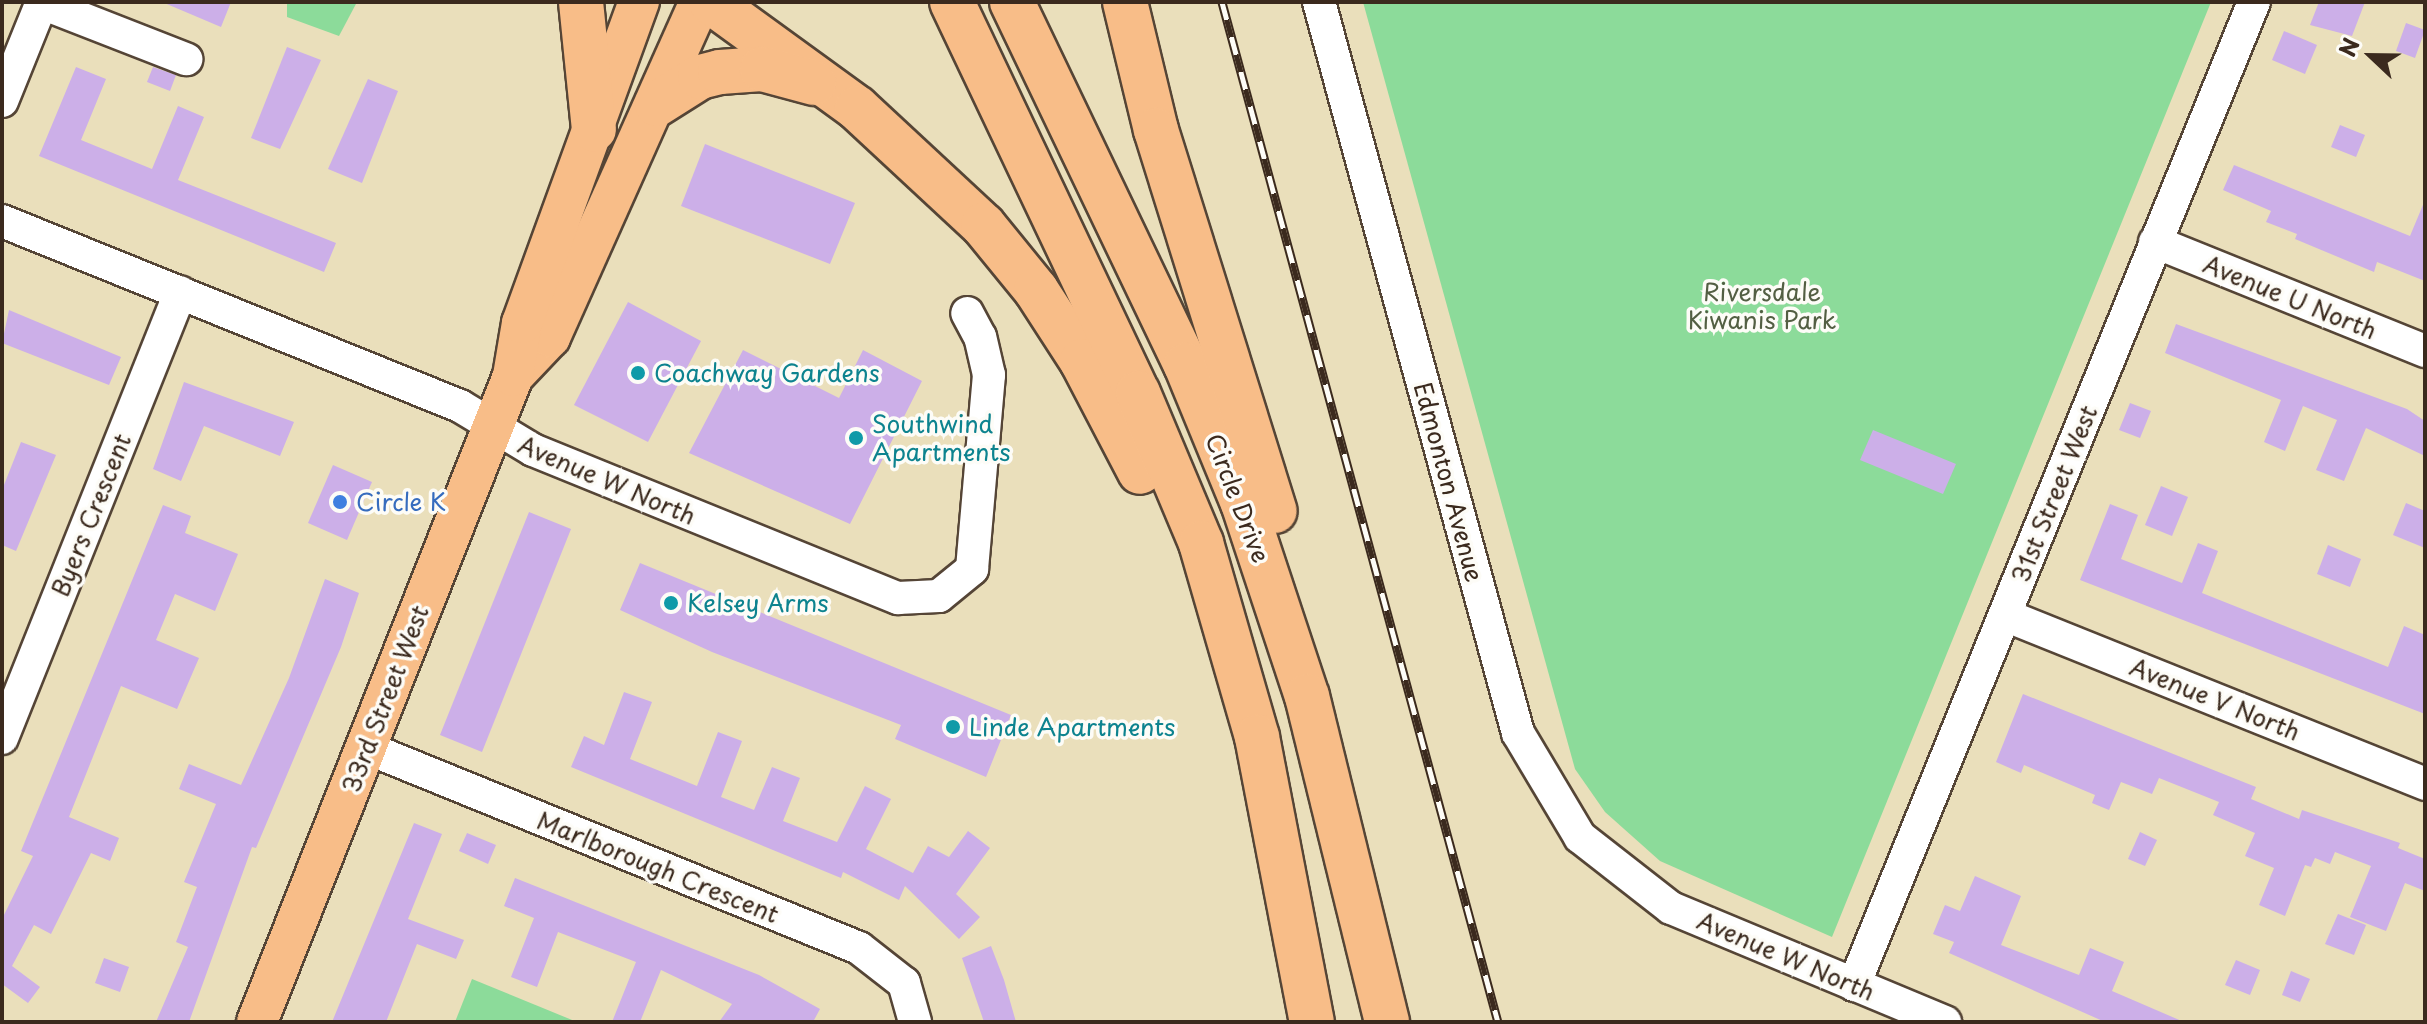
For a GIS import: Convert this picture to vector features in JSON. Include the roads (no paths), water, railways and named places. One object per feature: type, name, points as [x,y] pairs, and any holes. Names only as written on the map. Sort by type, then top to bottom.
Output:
[{"type":"highway","points":[[581,2],[594,129]]},
{"type":"highway","points":[[711,2],[857,108],[992,235],[1082,361],[1120,428],[1257,737]]},
{"type":"highway","points":[[952,2],[1138,393],[1201,543],[1257,737],[1312,1022]]},
{"type":"highway","name":"Circle Drive","points":[[1012,2],[1186,365],[1243,503],[1307,696],[1387,1022]]},
{"type":"highway","points":[[1125,2],[1156,130],[1342,727],[1397,1022]]},
{"type":"highway","points":[[657,104],[700,77],[762,69],[802,78],[857,108]]},
{"type":"main road","name":"33rd Street West","points":[[257,1022],[513,376],[522,323],[639,2]]},
{"type":"main road","name":"33rd Street West","points":[[513,376],[550,337],[657,104],[700,2]]},
{"type":"street","points":[[2,101],[42,2],[186,59]]},
{"type":"street","name":"Edmonton Avenue","points":[[1319,2],[1518,733],[1580,837],[1671,908]]},
{"type":"street","name":"31st Street West","points":[[1854,985],[2254,2]]},
{"type":"street","name":"Avenue W North","points":[[2,221],[460,406],[493,428],[656,503],[876,591],[909,599],[939,596],[972,569],[989,375],[980,337],[967,313]]},
{"type":"street","name":"Avenue U North","points":[[2155,242],[2425,351]]},
{"type":"street","name":"Byers Crescent","points":[[2,738],[180,292]]},
{"type":"street","name":"Avenue V North","points":[[2005,615],[2425,784]]},
{"type":"street","name":"Marlborough Crescent","points":[[367,748],[859,948],[904,983],[915,1022]]},
{"type":"street","name":"Avenue W North","points":[[1671,908],[1945,1022]]},
{"type":"railway","points":[[1222,2],[1498,1022]]},
{"type":"place","name":"Coachway Gardens","points":[[638,373]]},
{"type":"place","name":"Southwind Apartments","points":[[856,438]]},
{"type":"place","name":"Circle K","points":[[340,502]]},
{"type":"place","name":"Kelsey Arms","points":[[671,603]]},
{"type":"place","name":"Linde Apartments","points":[[953,727]]},
{"type":"park label","name":"Riversdale Kiwanis Park","points":[[1762,306]]}]
